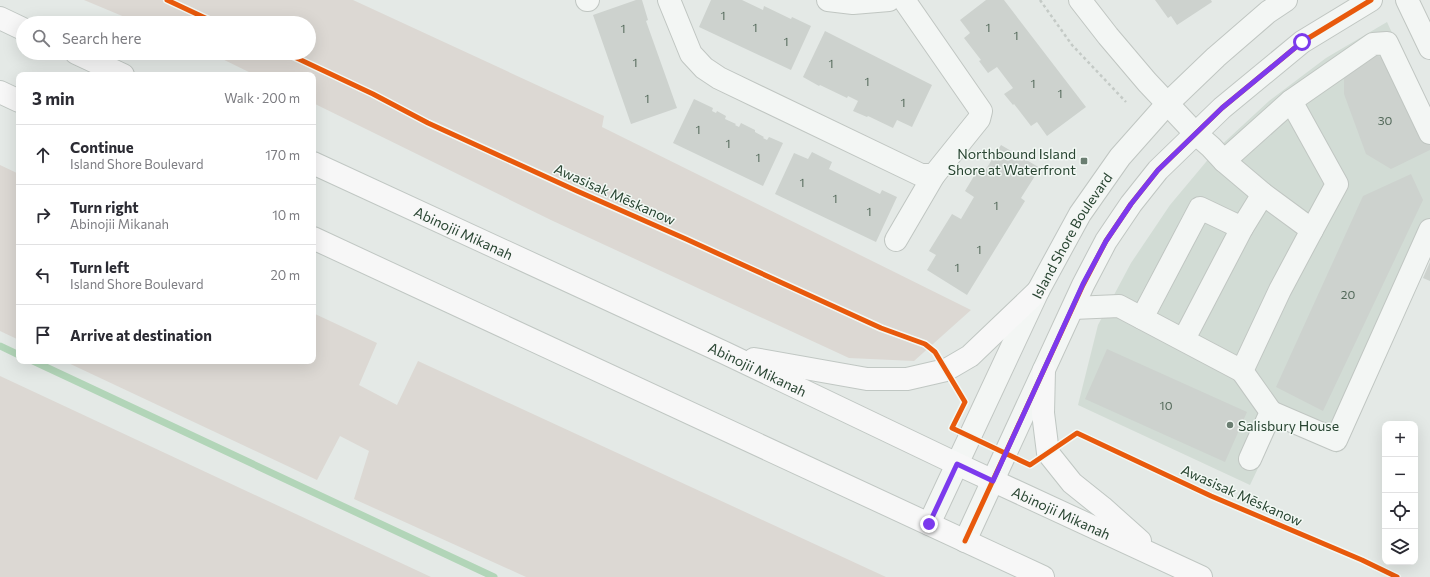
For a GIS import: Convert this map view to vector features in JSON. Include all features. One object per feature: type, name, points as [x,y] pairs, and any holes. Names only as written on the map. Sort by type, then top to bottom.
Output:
[{"type":"main road","points":[[0,18],[16,26]]},
{"type":"main road","points":[[91,60],[117,72]]},
{"type":"main road","points":[[0,92],[16,100]]},
{"type":"main road","name":"Abinojii Mikanah","points":[[316,164],[725,353],[993,481],[1201,577]]},
{"type":"main road","points":[[316,239],[1043,577]]},
{"type":"main road","points":[[725,353],[867,379],[907,379],[946,370],[970,356],[1038,291]]},
{"type":"main road","points":[[1044,370],[1043,413],[1048,454],[1072,483],[1102,507],[1155,556]]},
{"type":"street","points":[[669,0],[691,54],[704,68],[719,78],[921,175],[934,175]]},
{"type":"street","points":[[828,0],[853,3],[889,0]]},
{"type":"street","points":[[896,240],[934,175],[979,119],[981,111],[904,0]]},
{"type":"street","points":[[1080,0],[1108,36],[1166,104],[1195,133],[1224,161],[1263,194],[1312,230]]},
{"type":"street","name":"Island Shore Boulevard","points":[[929,524],[1038,291],[1080,214],[1120,157],[1166,104],[1268,12],[1286,0]]},
{"type":"street","points":[[965,541],[1083,284],[1106,241],[1131,204],[1158,170],[1222,108],[1302,42],[1370,0]]},
{"type":"street","points":[[1407,0],[1430,48]]},
{"type":"street","points":[[1224,161],[1291,101],[1373,44],[1387,43],[1430,133]]},
{"type":"street","points":[[1242,371],[1280,290],[1337,184],[1291,101]]},
{"type":"street","points":[[1184,339],[1242,228],[1263,194]]},
{"type":"street","points":[[1142,318],[1200,208],[1242,228]]},
{"type":"street","points":[[1073,308],[1119,306],[1242,371],[1271,412],[1336,440],[1430,230]]},
{"type":"street","points":[[1250,459],[1271,412]]},
{"type":"path","points":[[1040,0],[1072,45],[1126,102]]},
{"type":"shaded area","points":[[84,0],[353,0],[604,116],[602,127],[971,310],[914,361],[849,358],[553,221],[316,104],[316,72],[249,72],[224,60],[316,60],[316,16],[122,16]]},
{"type":"shaded area","points":[[1387,22],[1430,115],[1430,253],[1337,453],[1278,426],[1250,485],[1078,405],[1098,325],[1131,263],[1170,205],[1216,150],[1269,101],[1326,58]]},
{"type":"shaded area","points":[[0,165],[16,173],[16,339],[0,331]]},
{"type":"shaded area","points":[[316,314],[377,343],[359,385],[397,405],[418,361],[886,577],[526,577],[354,499],[369,451],[340,436],[317,480],[70,364],[316,364]]},
{"type":"shaded area","points":[[0,376],[431,577],[0,577]]},
{"type":"building","points":[[636,0],[642,0],[648,20],[646,21],[677,108],[631,124],[593,15]]},
{"type":"building","points":[[711,0],[742,0],[763,10],[764,6],[791,19],[792,17],[811,26],[791,70],[699,27]]},
{"type":"building","points":[[986,0],[1004,0],[1086,107],[1047,136],[1037,122],[1031,126],[1004,94],[1013,88],[997,67],[988,73],[979,61],[981,60],[964,38],[970,33],[960,20]]},
{"type":"building","points":[[1155,0],[1211,0],[1212,2],[1177,25],[1171,16],[1168,18]]},
{"type":"building","points":[[825,31],[932,85],[912,127],[897,120],[893,128],[868,116],[867,117],[853,111],[858,101],[848,96],[847,98],[820,85],[819,86],[803,77]]},
{"type":"building","points":[[1376,55],[1389,61],[1430,146],[1430,150],[1391,169],[1366,154],[1344,94],[1344,69]]},
{"type":"building","points":[[694,99],[713,108],[712,111],[716,113],[717,111],[726,116],[725,119],[739,127],[741,123],[755,130],[755,132],[767,140],[769,137],[783,143],[763,186],[673,143]]},
{"type":"building","points":[[1001,145],[1040,168],[1021,198],[1025,201],[967,295],[927,270],[936,255],[929,251],[952,214],[961,219],[974,197],[965,191],[977,171],[983,174]]},
{"type":"building","points":[[812,152],[832,162],[829,169],[880,194],[882,190],[897,197],[876,242],[775,194],[794,153],[808,159]]},
{"type":"building","points":[[1411,174],[1423,200],[1323,411],[1276,387],[1363,196]]},
{"type":"building","points":[[1430,262],[1430,281],[1423,278]]},
{"type":"building","points":[[1107,349],[1247,412],[1225,462],[1085,399]]},
{"type":"waterway","points":[[0,346],[16,354]]},
{"type":"waterway","points":[[39,364],[494,577]]},
{"type":"cycle path","points":[[167,0],[201,16]]},
{"type":"cycle path","points":[[965,541],[1083,285],[1106,241],[1131,204],[1158,170],[1222,108],[1302,42],[1371,0]]},
{"type":"cycle path","name":"Awasisak Mēskanow","points":[[301,60],[373,94],[428,123],[577,191],[881,328],[925,344],[935,352],[965,402],[952,428],[1030,465],[1077,433],[1211,496],[1362,560],[1397,577]]},
{"type":"place","name":"Northbound Island Shore at Waterfront","points":[[1084,161]]},
{"type":"place","name":"Salisbury House","points":[[1230,425]]},
{"type":"route","points":[[929,524],[957,464],[993,481],[1083,284],[1106,241],[1131,204],[1158,170],[1222,108],[1302,42]]}]
